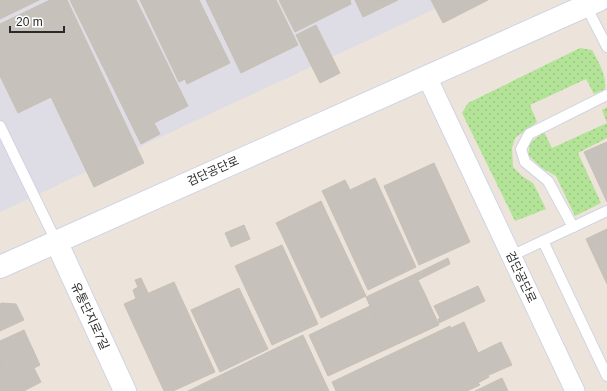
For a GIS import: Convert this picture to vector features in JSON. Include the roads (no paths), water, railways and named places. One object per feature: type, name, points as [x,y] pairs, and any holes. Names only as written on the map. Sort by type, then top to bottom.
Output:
[{"type":"main road","name":"검단공단로","points":[[0,267],[427,77],[582,4]]},
{"type":"main road","name":"유통단지로7길","points":[[56,241],[125,391]]},
{"type":"street","name":"검단공단로","points":[[427,77],[575,391]]},
{"type":"lane","points":[[582,4],[607,47]]},
{"type":"lane","points":[[573,227],[548,181],[525,162],[521,149],[529,134],[607,95]]},
{"type":"lane","points":[[0,126],[56,241]]},
{"type":"lane","points":[[511,256],[607,211]]},
{"type":"lane","points":[[543,241],[607,376]]}]
